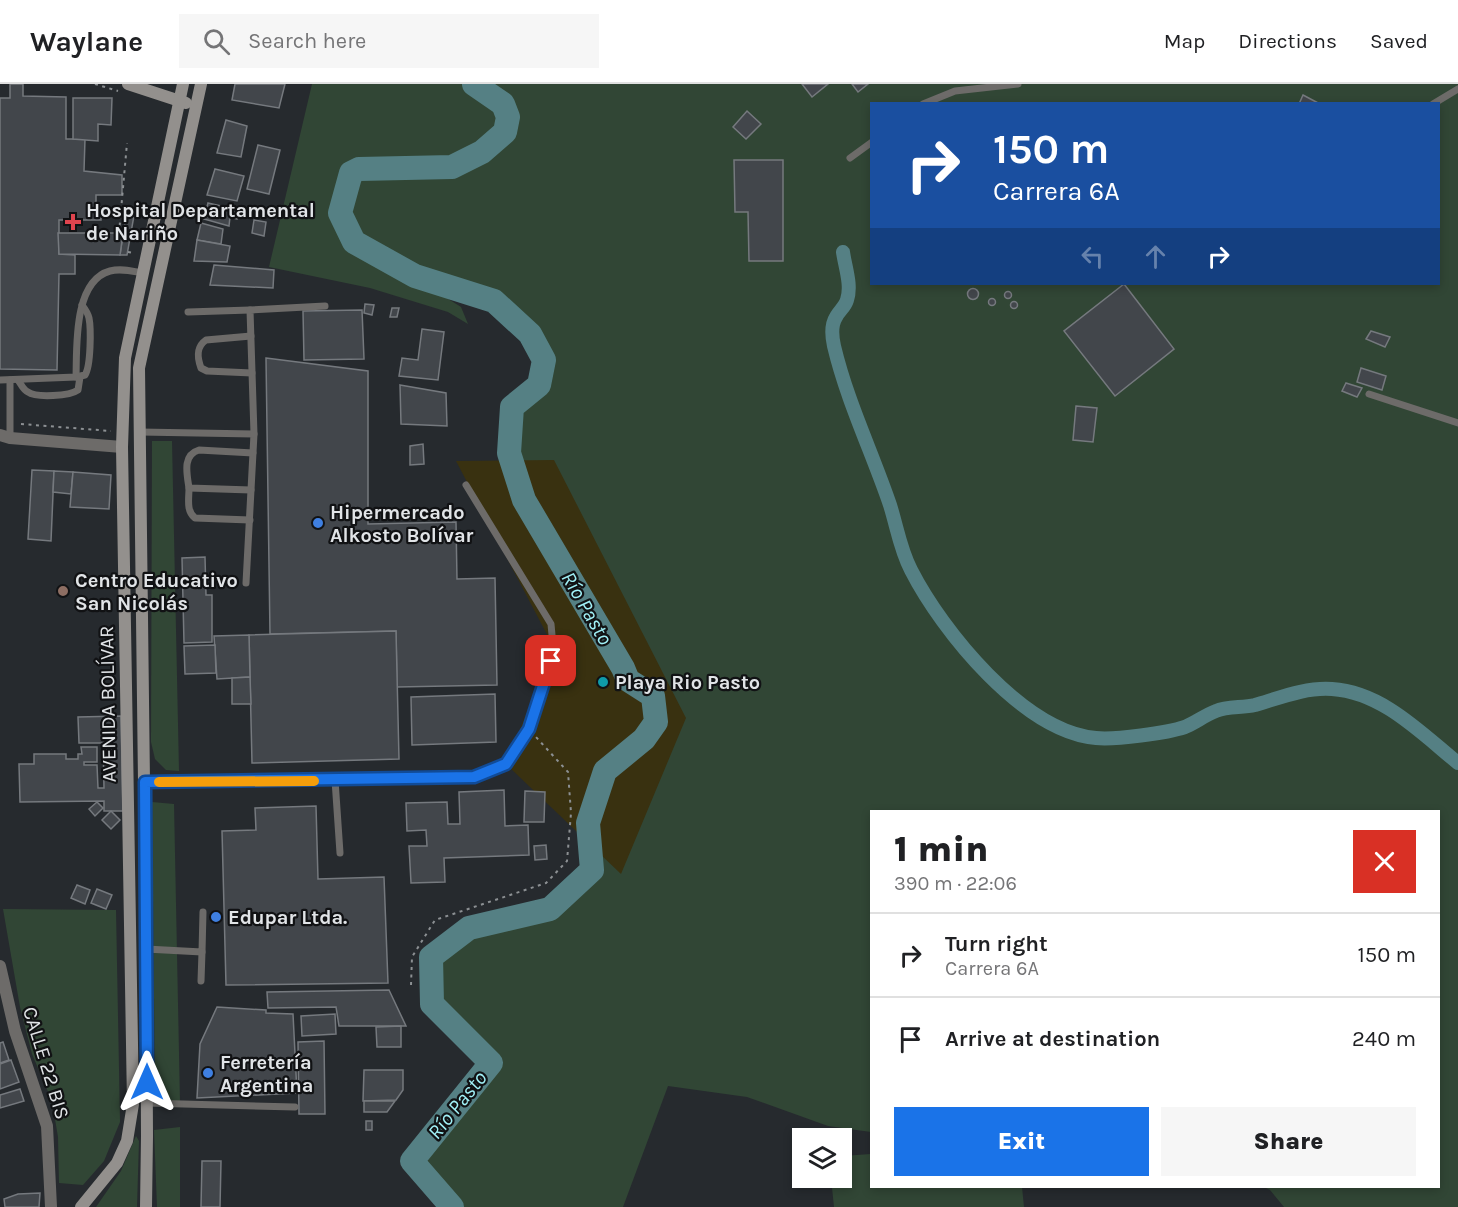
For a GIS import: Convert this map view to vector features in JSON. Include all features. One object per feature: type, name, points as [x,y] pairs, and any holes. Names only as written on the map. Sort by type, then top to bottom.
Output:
[{"type":"main road","name":"AVENIDA BOLÍVAR","points":[[81,1207],[117,1163],[127,1141],[133,1104],[116,447],[137,272],[183,84]]},
{"type":"main road","name":"AVENIDA BOLÍVAR","points":[[146,1207],[145,782],[140,368],[199,85]]},
{"type":"main road","points":[[123,88],[195,106]]},
{"type":"street","points":[[5,436],[116,447]]},
{"type":"street","name":"CALLE 22 BIS","points":[[0,966],[15,1031],[47,1126],[51,1207]]},
{"type":"lane","points":[[928,102],[954,91],[1018,84]]},
{"type":"lane","points":[[1436,102],[1458,89]]},
{"type":"lane","points":[[850,158],[870,143]]},
{"type":"lane","points":[[14,380],[32,394],[69,395],[78,390],[78,323],[82,305],[89,291],[103,274],[116,270],[137,272]]},
{"type":"lane","points":[[0,380],[78,377],[87,373],[90,321],[82,305]]},
{"type":"lane","points":[[188,312],[325,306]]},
{"type":"lane","points":[[246,583],[254,434],[250,310]]},
{"type":"lane","points":[[251,336],[206,340],[201,344],[197,357],[201,368],[207,371],[252,373]]},
{"type":"lane","points":[[5,436],[10,423],[14,380]]},
{"type":"lane","points":[[1369,394],[1458,423]]},
{"type":"lane","points":[[140,432],[254,434]]},
{"type":"lane","points":[[250,520],[195,518],[189,510],[186,471],[187,459],[192,452],[199,450],[253,453]]},
{"type":"lane","points":[[145,782],[474,777],[506,764],[529,729],[551,661],[553,646],[551,624],[466,485]]},
{"type":"lane","points":[[189,488],[251,490]]},
{"type":"lane","points":[[336,780],[340,853]]},
{"type":"lane","points":[[201,981],[203,912]]},
{"type":"lane","points":[[146,949],[202,951]]},
{"type":"lane","points":[[147,1103],[295,1107]]},
{"type":"path","points":[[95,84],[123,88]]},
{"type":"path","points":[[119,233],[127,143]]},
{"type":"path","points":[[128,252],[135,253],[137,272]]},
{"type":"path","points":[[10,423],[111,431],[116,447]]},
{"type":"path","points":[[411,985],[412,957],[435,920],[546,883],[567,861],[570,813],[568,772],[529,729]]},
{"type":"green space","points":[[312,84],[471,84],[472,88],[498,103],[505,118],[492,140],[475,153],[456,160],[435,163],[391,163],[370,165],[349,171],[336,214],[347,238],[363,254],[426,285],[461,307],[468,324],[448,312],[370,288],[269,267]]},
{"type":"green space","points":[[478,84],[1458,84],[1458,1207],[1284,1207],[1266,1188],[1440,1188],[1440,810],[870,810],[870,1132],[828,1126],[747,1097],[668,1086],[623,1207],[452,1207],[412,1161],[491,1063],[432,1004],[431,957],[476,926],[550,909],[592,870],[588,823],[524,500],[509,453],[516,411],[542,392],[548,360],[540,331],[507,297],[418,272],[356,234],[344,210],[355,171],[453,170],[496,150],[515,131],[509,105]]},
{"type":"green space","points":[[152,441],[172,441],[179,771],[166,770],[155,759],[151,742]]},
{"type":"green space","points":[[152,802],[174,804],[180,1103],[160,1102],[155,1092]]},
{"type":"green space","points":[[3,909],[116,910],[120,1122],[104,1161],[83,1185],[59,1183],[58,1137],[52,1101],[32,1054],[20,1007]]},
{"type":"green space","points":[[180,1127],[180,1207],[157,1207],[154,1130]]},
{"type":"green space","points":[[136,1136],[139,1141],[137,1207],[96,1207],[121,1171]]},
{"type":"green space","points":[[870,1154],[870,1188],[1022,1188],[1024,1207],[834,1207],[832,1188],[852,1188],[852,1155]]},
{"type":"sand","name":"Playa Rio Pasto","points":[[554,460],[686,718],[621,874],[506,764],[553,646],[456,461]]},
{"type":"building","points":[[10,84],[23,84],[23,96],[66,97],[66,139],[85,139],[84,171],[122,175],[122,195],[96,195],[96,207],[101,207],[101,220],[59,220],[59,254],[75,255],[75,274],[59,274],[57,370],[0,369],[0,98],[10,98]]},
{"type":"building","points":[[235,84],[285,84],[279,108],[232,100]]},
{"type":"building","points":[[802,84],[828,84],[812,97]]},
{"type":"building","points":[[852,84],[868,84],[858,92]]},
{"type":"building","points":[[1303,95],[1316,102],[1300,102]]},
{"type":"building","points":[[73,98],[112,98],[111,125],[98,124],[98,141],[73,139]]},
{"type":"building","points":[[747,111],[761,124],[746,139],[733,127]]},
{"type":"building","points":[[226,120],[247,126],[241,157],[217,153]]},
{"type":"building","points":[[258,145],[280,150],[269,194],[247,189]]},
{"type":"building","points":[[734,160],[783,160],[783,261],[749,261],[748,212],[735,212]]},
{"type":"building","points":[[215,169],[244,176],[237,201],[207,195]]},
{"type":"building","points":[[208,203],[239,210],[237,219],[230,217],[229,226],[204,219]]},
{"type":"building","points":[[127,209],[135,210],[127,255],[120,255]]},
{"type":"building","points":[[254,220],[266,222],[264,236],[252,233]]},
{"type":"building","points":[[201,223],[223,229],[221,244],[197,240]]},
{"type":"building","points":[[58,233],[123,233],[120,255],[59,254]]},
{"type":"building","points":[[197,240],[230,246],[227,262],[194,261]]},
{"type":"building","points":[[214,265],[274,270],[273,288],[210,285]]},
{"type":"building","points":[[1125,285],[1174,349],[1115,396],[1064,331]]},
{"type":"building","points":[[973,289],[977,290],[977,298],[973,299],[969,298],[968,294],[969,290]]},
{"type":"building","points":[[1008,291],[1012,295],[1008,299],[1004,295]]},
{"type":"building","points":[[992,298],[996,302],[992,306],[988,302]]},
{"type":"building","points":[[1014,301],[1018,305],[1014,309],[1010,305]]},
{"type":"building","points":[[365,304],[374,305],[372,315],[364,313]]},
{"type":"building","points":[[392,308],[399,308],[397,317],[390,317]]},
{"type":"building","points":[[362,310],[364,359],[304,360],[303,311]]},
{"type":"building","points":[[422,329],[444,332],[438,380],[399,376],[402,358],[418,360]]},
{"type":"building","points":[[1371,331],[1390,337],[1385,347],[1366,339]]},
{"type":"building","name":"Hipermercado Alkosto Bolívar","points":[[266,358],[368,371],[368,524],[456,522],[457,579],[495,578],[497,685],[397,687],[396,631],[270,634]]},
{"type":"building","points":[[1361,368],[1386,376],[1382,390],[1357,382]]},
{"type":"building","points":[[1346,383],[1362,388],[1357,397],[1342,391]]},
{"type":"building","points":[[400,385],[446,393],[447,426],[401,424]]},
{"type":"building","points":[[1076,406],[1097,408],[1093,442],[1073,440]]},
{"type":"building","points":[[423,444],[424,464],[410,465],[410,446]]},
{"type":"building","points":[[32,470],[54,471],[51,541],[28,539]]},
{"type":"building","points":[[54,471],[73,472],[71,494],[53,492]]},
{"type":"building","points":[[73,472],[111,475],[109,509],[70,507]]},
{"type":"building","points":[[205,557],[206,595],[212,595],[212,642],[184,643],[182,558]]},
{"type":"building","points":[[396,631],[399,759],[252,763],[249,635]]},
{"type":"building","points":[[249,635],[250,677],[217,679],[214,636]]},
{"type":"building","points":[[215,645],[216,673],[185,674],[184,646]]},
{"type":"building","points":[[250,677],[251,704],[232,704],[232,678]]},
{"type":"building","points":[[495,694],[496,742],[412,745],[411,697]]},
{"type":"building","points":[[121,716],[123,811],[104,811],[104,801],[20,802],[19,764],[34,764],[34,754],[66,754],[66,759],[78,759],[78,754],[82,754],[81,747],[97,747],[97,762],[84,762],[84,765],[97,765],[98,788],[104,788],[103,743],[79,743],[78,717]]},
{"type":"building","points":[[504,790],[505,826],[528,825],[529,855],[444,858],[445,882],[411,883],[409,846],[427,846],[426,830],[407,831],[406,803],[447,802],[448,824],[460,824],[459,792]]},
{"type":"building","points":[[525,791],[545,792],[544,822],[524,822]]},
{"type":"building","points":[[97,802],[103,808],[95,816],[89,809]]},
{"type":"building","points":[[316,806],[318,879],[384,877],[388,983],[226,985],[222,831],[256,830],[255,808]]},
{"type":"building","points":[[111,811],[120,820],[111,829],[102,820]]},
{"type":"building","points":[[546,845],[547,859],[535,860],[534,846]]},
{"type":"building","points":[[77,885],[90,890],[85,904],[71,898]]},
{"type":"building","points":[[97,889],[112,895],[106,909],[91,903]]},
{"type":"building","points":[[389,990],[406,1026],[339,1026],[336,1007],[268,1008],[267,992]]},
{"type":"building","points":[[217,1007],[293,1014],[297,1093],[197,1098],[200,1044]]},
{"type":"building","points":[[335,1014],[336,1034],[302,1036],[301,1016]]},
{"type":"building","points":[[401,1026],[401,1047],[377,1047],[376,1027]]},
{"type":"building","points":[[324,1041],[325,1114],[299,1114],[298,1042]]},
{"type":"building","points":[[3,1042],[9,1060],[0,1063],[0,1043]]},
{"type":"building","points":[[11,1060],[19,1082],[0,1089],[0,1064]]},
{"type":"building","points":[[364,1070],[403,1070],[403,1090],[396,1100],[363,1101]]},
{"type":"building","points":[[20,1089],[24,1101],[0,1108],[0,1095]]},
{"type":"building","points":[[364,1101],[395,1101],[387,1112],[364,1112]]},
{"type":"building","points":[[366,1121],[372,1121],[372,1130],[366,1130]]},
{"type":"building","points":[[202,1161],[221,1161],[220,1207],[201,1207]]},
{"type":"building","points":[[40,1193],[39,1207],[5,1207],[4,1199],[18,1194]]},
{"type":"waterway","name":"Río Pasto","points":[[452,1207],[412,1161],[491,1063],[432,1004],[431,957],[469,928],[550,909],[592,870],[588,823],[605,771],[644,739],[656,722],[653,696],[628,680],[524,500],[509,453],[512,407],[539,385],[544,360],[530,334],[494,301],[415,276],[354,242],[340,213],[351,173],[359,169],[452,167],[482,152],[505,132],[508,117],[503,104],[474,84]]},
{"type":"waterway","points":[[843,252],[848,294],[833,324],[834,346],[853,407],[890,505],[904,554],[911,570],[943,621],[988,675],[1014,698],[1041,718],[1069,732],[1096,738],[1115,738],[1177,729],[1220,709],[1255,705],[1303,691],[1332,689],[1350,692],[1384,706],[1415,727],[1458,763]]},
{"type":"slow traffic","points":[[159,782],[314,781]]},
{"type":"place","name":"Hospital Departamental de Nariño","points":[[73,222]]},
{"type":"place","name":"Hipermercado Alkosto Bolívar","points":[[318,523]]},
{"type":"place","name":"Centro Educativo San Nicolás","points":[[63,591]]},
{"type":"place","name":"Playa Rio Pasto","points":[[603,682]]},
{"type":"place","name":"Edupar Ltda.","points":[[216,917]]},
{"type":"place","name":"Ferretería Argentina","points":[[208,1073]]},
{"type":"route","points":[[147,1082],[145,782],[474,777],[506,764],[529,729],[551,661]]}]
